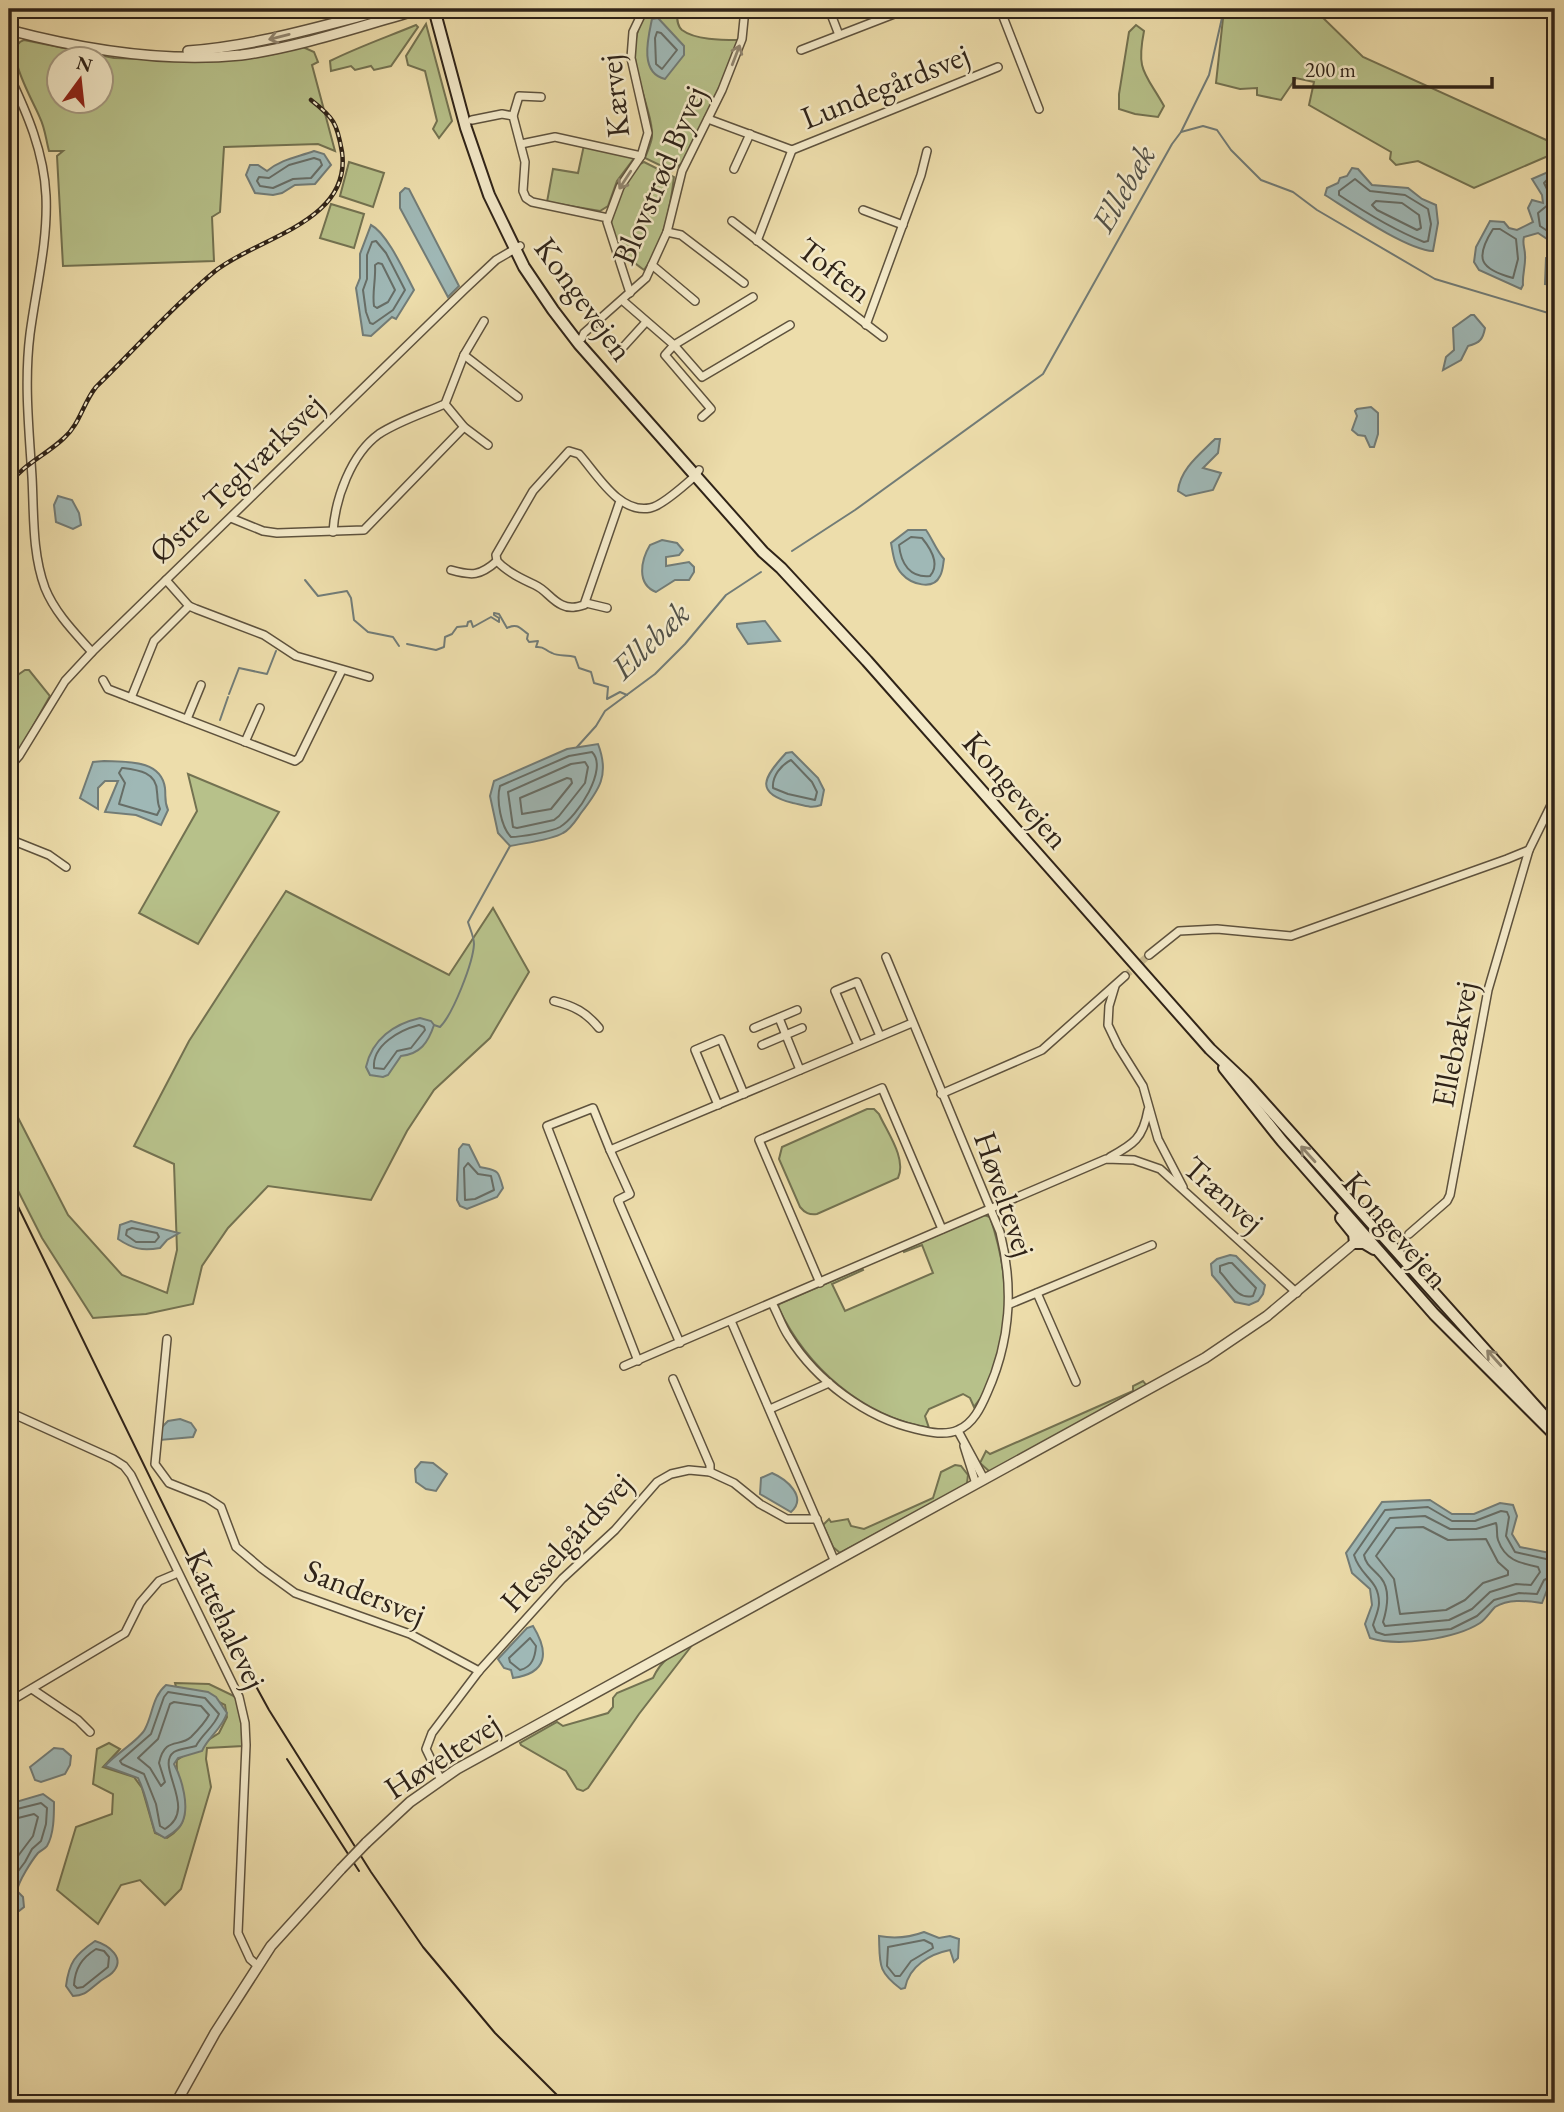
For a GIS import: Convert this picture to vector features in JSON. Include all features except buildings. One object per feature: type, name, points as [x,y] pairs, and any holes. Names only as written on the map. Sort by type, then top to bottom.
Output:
[{"type":"main road","name":"Kongevejen","points":[[436,9],[495,193],[518,247],[540,292],[579,344],[767,548],[781,568],[867,661],[1210,1049],[1282,1141],[1434,1314],[1555,1435]]},
{"type":"main road","name":"Kongevejen","points":[[436,9],[466,128],[489,195],[518,247],[582,338],[697,473]]},
{"type":"main road","name":"Kongevejen","points":[[1210,1049],[1246,1083],[1555,1428]]},
{"type":"main road","points":[[1282,1141],[1311,1183],[1354,1234],[1355,1243],[1364,1243],[1385,1259]]},
{"type":"main road","points":[[1353,1203],[1363,1220],[1364,1234],[1376,1236],[1428,1295],[1477,1339]]},
{"type":"street","points":[[317,33],[388,9]]},
{"type":"street","points":[[9,30],[79,46],[149,54],[230,47],[317,33],[422,9]]},
{"type":"street","name":"Kærvej","points":[[608,218],[620,187],[641,156],[649,133],[631,58],[634,32],[644,9]]},
{"type":"street","name":"Blovstrød Byvej","points":[[582,338],[646,278],[667,232],[681,174],[742,39],[745,9]]},
{"type":"street","points":[[829,9],[839,35]]},
{"type":"street","points":[[801,50],[907,9]]},
{"type":"street","points":[[1000,9],[1039,108]]},
{"type":"street","name":"Lundegårdsvej","points":[[708,119],[792,150],[998,67]]},
{"type":"street","points":[[9,75],[36,140],[46,197],[45,229],[27,361],[37,556],[46,589],[61,617],[92,652]]},
{"type":"street","points":[[541,97],[519,96],[513,116],[525,162],[523,191],[526,198],[532,202],[608,218],[614,248],[630,293]]},
{"type":"street","points":[[472,120],[502,114],[513,116]]},
{"type":"street","points":[[734,169],[750,134]]},
{"type":"street","points":[[521,144],[555,137],[641,156]]},
{"type":"street","name":"Toften","points":[[757,241],[792,150]]},
{"type":"street","points":[[866,325],[927,151]]},
{"type":"street","points":[[863,210],[903,225]]},
{"type":"street","name":"Toften","points":[[732,221],[883,337]]},
{"type":"street","points":[[667,232],[681,236],[744,283]]},
{"type":"street","name":"Østre Teglværksvej","points":[[9,768],[65,681],[92,652],[465,289],[496,260],[518,247]]},
{"type":"street","points":[[652,265],[695,301]]},
{"type":"street","points":[[702,417],[711,409],[666,357],[666,353],[674,345],[752,297]]},
{"type":"street","points":[[622,300],[674,345],[702,377],[790,325]]},
{"type":"street","points":[[334,532],[334,520],[346,479],[368,444],[389,429],[445,404],[464,355],[484,321]]},
{"type":"street","points":[[616,355],[646,322]]},
{"type":"street","points":[[464,355],[518,397]]},
{"type":"street","points":[[445,404],[464,426],[488,445]]},
{"type":"street","points":[[231,518],[263,531],[277,533],[364,530],[464,426]]},
{"type":"street","points":[[496,561],[496,555],[533,491],[569,451],[579,454],[620,501],[642,508],[654,507],[697,473]]},
{"type":"street","points":[[586,603],[620,501]]},
{"type":"street","points":[[451,570],[464,574],[481,573],[496,561]]},
{"type":"street","points":[[496,561],[527,583],[547,593],[562,606],[576,607],[586,603],[607,608]]},
{"type":"street","points":[[166,580],[189,606],[264,635],[296,656],[369,677]]},
{"type":"street","points":[[131,698],[154,641],[189,606]]},
{"type":"street","points":[[103,680],[108,689],[290,760],[299,758],[342,670]]},
{"type":"street","points":[[187,719],[201,685]]},
{"type":"street","points":[[245,742],[260,708]]},
{"type":"street","name":"Ellebækvej","points":[[1409,1234],[1447,1201],[1450,1195],[1488,990],[1529,850],[1555,797]]},
{"type":"street","points":[[9,839],[49,855],[66,867]]},
{"type":"street","points":[[1149,955],[1179,931],[1217,929],[1291,936],[1529,850]]},
{"type":"street","name":"Høveltevej","points":[[886,957],[941,1094],[991,1208],[1005,1253],[1010,1304],[1002,1354],[994,1378],[974,1417],[958,1431]]},
{"type":"street","points":[[941,1094],[1042,1050],[1125,976]]},
{"type":"street","points":[[858,1045],[835,991],[857,982],[880,1036]]},
{"type":"street","points":[[1115,986],[1109,1006],[1108,1024],[1118,1046],[1143,1086],[1158,1139],[1186,1191]]},
{"type":"street","points":[[554,1001],[575,1006],[599,1028]]},
{"type":"street","points":[[754,1028],[797,1010]]},
{"type":"street","points":[[779,1018],[800,1070]]},
{"type":"street","points":[[610,1150],[912,1023]]},
{"type":"street","points":[[762,1045],[802,1028]]},
{"type":"street","points":[[718,1105],[695,1050],[712,1042],[721,1039],[744,1094]]},
{"type":"street","points":[[820,1283],[759,1140],[882,1088],[942,1229]]},
{"type":"street","name":"Trænvej","points":[[624,1366],[1106,1160],[1139,1138],[1149,1105]]},
{"type":"street","points":[[638,1360],[547,1126],[593,1108],[630,1194],[618,1200],[680,1343]]},
{"type":"street","name":"Trænvej","points":[[1106,1160],[1134,1160],[1160,1169],[1297,1293]]},
{"type":"street","name":"Høveltevej","points":[[176,2103],[215,2034],[271,1946],[366,1843],[410,1802],[440,1780],[504,1742],[1205,1358],[1297,1293],[1364,1234]]},
{"type":"street","points":[[1010,1304],[1152,1245]]},
{"type":"street","points":[[1037,1293],[1076,1382]]},
{"type":"street","points":[[772,1303],[788,1336],[806,1359],[829,1383],[865,1408],[893,1421],[935,1433],[958,1431],[964,1452],[980,1482]]},
{"type":"street","points":[[731,1321],[835,1562]]},
{"type":"street","name":"Sandersvej","points":[[167,1339],[155,1464],[169,1483],[207,1498],[221,1507],[236,1547],[295,1593],[410,1634],[479,1671]]},
{"type":"street","points":[[673,1379],[710,1465],[710,1472]]},
{"type":"street","points":[[770,1409],[829,1383]]},
{"type":"street","name":"Kattehalevej","points":[[9,1412],[124,1466],[197,1607],[239,1697],[245,1723],[238,1933],[250,1958],[258,1966]]},
{"type":"street","name":"Hesselgårdsvej","points":[[440,1780],[426,1749],[428,1741],[479,1671],[562,1580],[615,1530],[657,1482],[671,1474],[690,1470],[710,1472],[734,1483],[760,1504],[787,1519],[817,1519]]},
{"type":"street","points":[[9,1702],[125,1633],[140,1603],[159,1581],[178,1573]]},
{"type":"street","points":[[32,1689],[78,1720],[90,1732]]},
{"type":"green space","points":[[649,9],[677,9],[680,28],[694,36],[738,40],[720,87],[683,162],[672,171],[645,158],[652,129],[636,67],[635,45],[637,33]]},
{"type":"green space","points":[[1224,9],[1314,9],[1363,57],[1555,144],[1555,153],[1474,188],[1418,161],[1396,165],[1390,159],[1391,152],[1309,105],[1314,82],[1296,78],[1281,100],[1257,95],[1257,88],[1240,89],[1216,83]]},
{"type":"green space","points":[[426,24],[452,121],[439,138],[433,129],[437,121],[425,71],[408,65],[406,56]]},
{"type":"green space","points":[[416,25],[418,27],[391,66],[374,70],[371,66],[355,70],[351,66],[331,71],[330,61]]},
{"type":"green space","points":[[1136,25],[1144,31],[1141,55],[1144,71],[1164,106],[1158,117],[1119,109],[1129,32]]},
{"type":"green space","points":[[24,40],[54,46],[46,46],[46,116],[116,116],[116,58],[211,61],[274,54],[303,47],[314,52],[318,62],[312,65],[335,151],[318,144],[224,147],[220,212],[212,217],[214,261],[63,266],[57,156],[63,151],[49,151],[42,122],[21,76],[16,53],[18,45]]},
{"type":"green space","points":[[584,145],[635,157],[617,181],[608,206],[600,211],[547,202],[553,169],[578,173]]},
{"type":"green space","points":[[349,162],[384,173],[373,207],[340,196]]},
{"type":"green space","points":[[644,162],[674,177],[665,226],[657,249],[644,270],[622,251],[612,230],[611,220],[618,195],[634,170]]},
{"type":"green space","points":[[331,204],[364,214],[354,248],[320,238]]},
{"type":"green space","points":[[29,670],[50,696],[20,749],[16,749],[9,758],[9,681]]},
{"type":"green space","points":[[188,774],[279,812],[198,944],[139,913],[197,811]]},
{"type":"green space","points":[[286,891],[449,975],[493,908],[529,972],[490,1038],[434,1090],[407,1131],[371,1200],[268,1186],[228,1228],[202,1266],[193,1304],[146,1314],[93,1318],[42,1238],[9,1173],[9,1100],[68,1215],[122,1275],[167,1293],[177,1250],[174,1164],[134,1146],[189,1041]]},
{"type":"green space","points":[[867,1109],[874,1109],[879,1114],[895,1146],[900,1163],[898,1178],[817,1214],[805,1212],[800,1207],[779,1159],[782,1147]]},
{"type":"green space","points":[[984,1215],[990,1217],[997,1240],[1005,1290],[1006,1315],[997,1363],[988,1386],[974,1407],[970,1398],[963,1394],[929,1409],[925,1416],[929,1428],[881,1413],[839,1386],[804,1350],[778,1307],[779,1304],[862,1268],[863,1270],[832,1284],[845,1311],[933,1273],[922,1245],[904,1252],[903,1250]]},
{"type":"green space","points":[[1143,1381],[1147,1386],[990,1472],[980,1463],[986,1451],[990,1454],[1133,1391],[1133,1386]]},
{"type":"green space","points":[[955,1465],[961,1466],[968,1475],[967,1483],[962,1487],[840,1553],[833,1547],[823,1525],[829,1519],[831,1522],[848,1519],[851,1526],[864,1529],[933,1498],[941,1472]]},
{"type":"green space","points":[[693,1644],[639,1714],[588,1788],[583,1791],[577,1789],[566,1771],[521,1745],[520,1743],[557,1722],[563,1726],[608,1713],[617,1693],[653,1678],[669,1657]]},
{"type":"green space","points":[[175,1683],[209,1684],[242,1700],[243,1746],[207,1748],[206,1759],[211,1787],[181,1889],[165,1905],[140,1880],[121,1885],[98,1924],[57,1890],[76,1827],[112,1814],[113,1794],[93,1784],[97,1749],[109,1743],[120,1749],[103,1767],[134,1777],[142,1788],[155,1833],[167,1838],[183,1821],[184,1802],[177,1760],[219,1733],[227,1717],[225,1705],[195,1690],[177,1691]]},
{"type":"water","points":[[658,18],[684,46],[684,55],[665,79],[651,70],[647,54],[652,19]]},
{"type":"water","points":[[314,151],[324,154],[331,165],[315,184],[295,185],[273,195],[255,193],[246,175],[250,165],[258,165],[267,171],[284,161]]},
{"type":"water","points":[[1555,161],[1555,285],[1545,284],[1546,258],[1553,256],[1547,239],[1538,233],[1524,237],[1525,262],[1521,289],[1479,270],[1474,262],[1476,247],[1490,221],[1504,222],[1509,228],[1517,230],[1533,222],[1528,208],[1532,200],[1543,203],[1542,195],[1532,179],[1546,173]]},
{"type":"water","points":[[1352,168],[1358,169],[1372,185],[1408,188],[1422,199],[1436,205],[1438,223],[1433,251],[1394,237],[1325,195],[1327,188],[1347,176]]},
{"type":"water","points":[[405,188],[409,189],[459,286],[448,297],[400,208],[400,193]]},
{"type":"water","points":[[371,225],[389,245],[414,290],[396,319],[392,317],[371,336],[363,335],[356,288],[360,278],[360,254]]},
{"type":"water","points":[[1471,315],[1485,328],[1482,338],[1468,346],[1461,360],[1443,370],[1446,357],[1454,350],[1453,328]]},
{"type":"water","points":[[1371,407],[1378,413],[1378,434],[1374,447],[1370,447],[1365,436],[1352,430],[1357,416],[1355,411]]},
{"type":"water","points":[[1215,439],[1220,439],[1218,453],[1203,468],[1221,473],[1213,490],[1186,496],[1178,491],[1183,476],[1192,462]]},
{"type":"water","points":[[58,496],[72,500],[79,513],[81,525],[73,529],[56,522],[54,505]]},
{"type":"water","points":[[908,530],[926,530],[944,559],[937,581],[927,585],[911,581],[897,567],[891,543]]},
{"type":"water","points":[[662,540],[677,543],[683,550],[679,555],[666,557],[666,566],[689,562],[694,567],[694,572],[689,580],[675,580],[656,592],[645,583],[642,571],[650,545]]},
{"type":"water","points":[[765,621],[780,641],[748,644],[737,627],[737,624]]},
{"type":"water","points":[[598,744],[603,765],[601,782],[571,827],[552,838],[510,846],[498,833],[490,796],[494,781],[567,749]]},
{"type":"water","points":[[792,752],[818,778],[824,790],[821,805],[810,807],[793,803],[780,799],[767,789],[766,783],[772,770],[786,753]]},
{"type":"water","points":[[93,762],[132,762],[157,772],[165,788],[168,810],[161,825],[136,815],[105,812],[118,781],[105,781],[98,788],[98,809],[80,798]]},
{"type":"water","points":[[420,1018],[431,1021],[434,1025],[422,1047],[401,1056],[388,1075],[370,1075],[366,1067],[373,1048],[379,1041],[401,1024]]},
{"type":"water","points":[[463,1144],[469,1145],[480,1167],[496,1172],[503,1188],[497,1197],[467,1209],[460,1206],[457,1200],[459,1149]]},
{"type":"water","points":[[131,1221],[179,1233],[160,1248],[138,1248],[118,1239],[120,1225]]},
{"type":"water","points":[[1230,1255],[1236,1256],[1265,1285],[1258,1301],[1249,1305],[1235,1302],[1212,1275],[1211,1264]]},
{"type":"water","points":[[180,1419],[191,1423],[196,1430],[193,1437],[160,1440],[160,1429],[168,1421]]},
{"type":"water","points":[[421,1462],[433,1463],[447,1474],[436,1491],[426,1489],[416,1482],[415,1469]]},
{"type":"water","points":[[772,1473],[789,1484],[796,1495],[796,1506],[791,1512],[760,1494],[761,1478]]},
{"type":"water","points":[[1430,1500],[1452,1514],[1474,1514],[1500,1503],[1513,1505],[1517,1516],[1512,1534],[1520,1547],[1555,1554],[1555,1579],[1549,1585],[1542,1603],[1518,1601],[1500,1604],[1480,1623],[1442,1637],[1395,1642],[1370,1638],[1365,1624],[1372,1605],[1370,1589],[1352,1573],[1346,1553],[1382,1502]]},
{"type":"water","points":[[533,1626],[542,1644],[542,1660],[533,1671],[513,1678],[511,1670],[504,1668],[498,1659],[527,1628]]},
{"type":"water","points":[[166,1685],[208,1692],[216,1697],[227,1713],[202,1751],[178,1758],[174,1764],[182,1785],[185,1809],[181,1825],[165,1838],[155,1832],[138,1778],[105,1766],[142,1733],[158,1695]]},
{"type":"water","points":[[54,1748],[63,1749],[71,1756],[65,1774],[41,1782],[35,1780],[30,1767]]},
{"type":"water","points":[[43,1794],[54,1802],[51,1836],[47,1846],[29,1866],[18,1887],[17,1891],[23,1897],[24,1907],[19,1911],[9,1911],[9,1799],[16,1802]]},
{"type":"water","points":[[924,1932],[939,1938],[950,1936],[959,1939],[958,1958],[954,1962],[950,1950],[928,1958],[916,1967],[905,1988],[901,1989],[881,1966],[879,1936],[902,1937]]},
{"type":"water","points":[[95,1941],[114,1953],[118,1962],[116,1967],[87,1992],[73,1996],[66,1986],[71,1965],[82,1951]]},
{"type":"waterway","points":[[1181,132],[1209,75],[1224,9]]},
{"type":"waterway","name":"Ellebæk","points":[[792,551],[855,510],[1043,374],[1181,132],[1203,126],[1217,130],[1231,150],[1261,180],[1293,192],[1317,210],[1435,279],[1555,315]]},
{"type":"waterway","name":"Ellebæk","points":[[577,747],[596,726],[605,711],[655,674],[685,644],[726,595],[761,572]]},
{"type":"waterway","points":[[305,580],[318,596],[347,591],[351,598],[354,620],[368,632],[393,637],[399,646]]},
{"type":"waterway","points":[[407,644],[436,650],[444,647],[445,637],[452,634],[457,627],[467,626],[471,621],[473,627],[491,617],[499,622],[494,613],[499,614],[507,628],[518,627],[528,634],[529,642],[538,641],[536,647],[575,657],[579,668],[591,672],[594,683],[608,687],[607,699],[620,692],[627,695]]},
{"type":"waterway","points":[[229,694],[239,668],[267,674],[276,651]]},
{"type":"waterway","points":[[220,720],[228,697]]},
{"type":"waterway","name":"Ellebæk","points":[[434,1025],[440,1027],[461,988],[474,944],[468,922],[510,846]]},
{"type":"tunnel","points":[[1125,976],[1149,955]]},
{"type":"tram line","points":[[9,1188],[217,1615],[269,1710],[371,1872],[423,1947],[495,2033],[565,2103]]},
{"type":"tram line","points":[[287,1759],[359,1871]]},
{"type":"railway","points":[[9,484],[69,432],[96,387],[198,285],[232,260],[297,226],[317,212],[332,196],[341,176],[340,142],[333,122],[311,100]]}]
